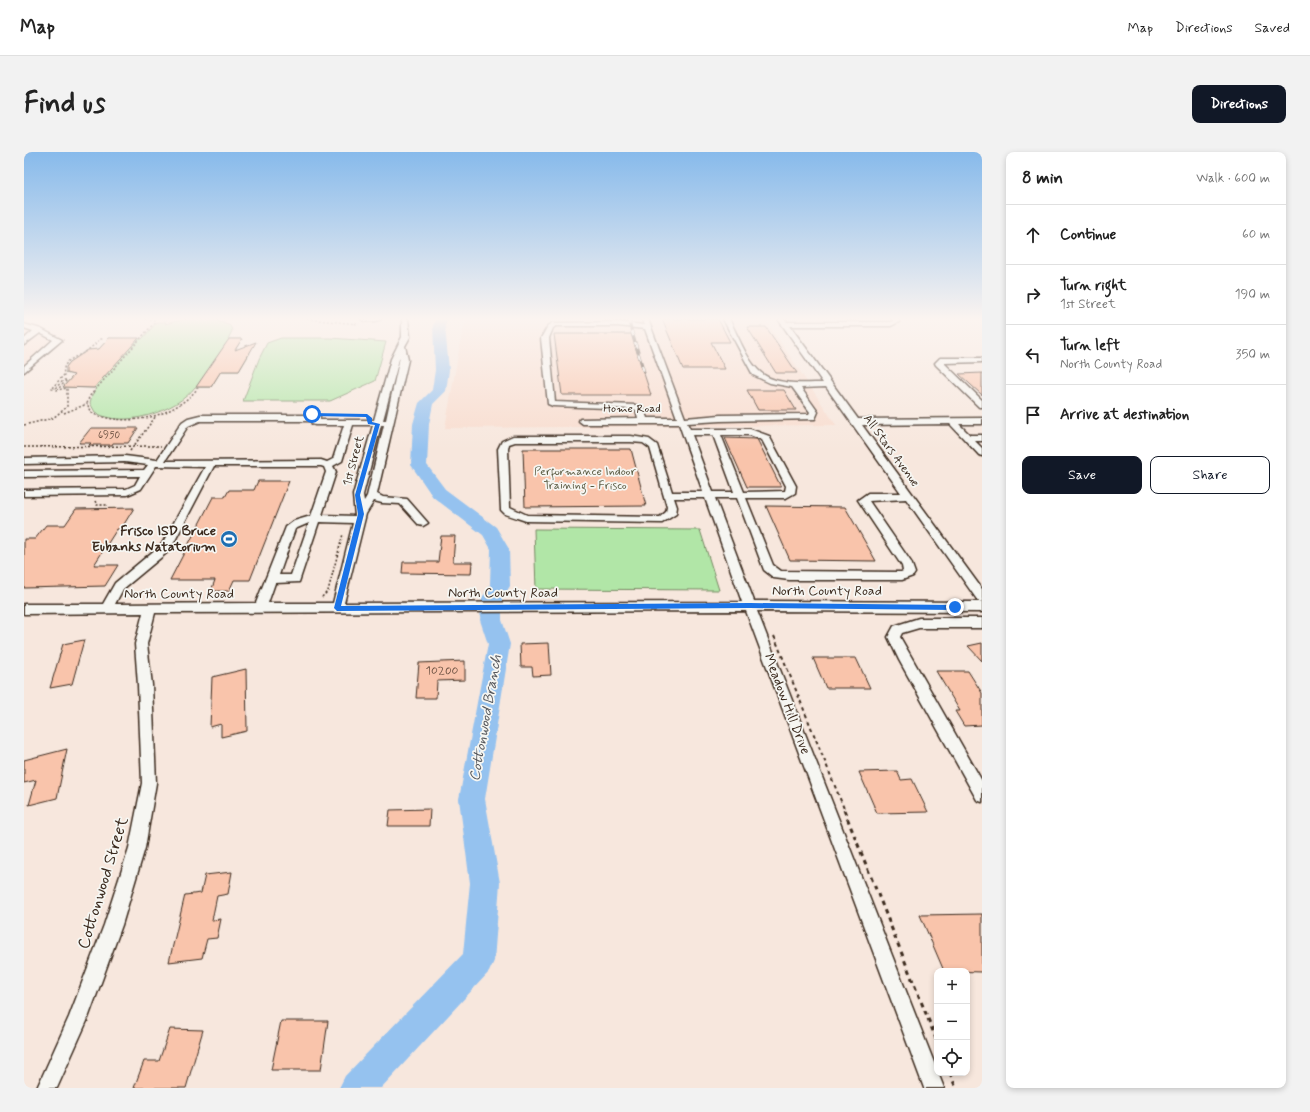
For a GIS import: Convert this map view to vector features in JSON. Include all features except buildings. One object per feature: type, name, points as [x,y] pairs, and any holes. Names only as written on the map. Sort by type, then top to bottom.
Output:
[{"type":"street","points":[[24,370],[32,363]]},
{"type":"street","name":"1st Street","points":[[360,517],[358,495],[395,363]]},
{"type":"street","name":"1st Street","points":[[337,608],[360,517],[372,496],[403,363]]},
{"type":"street","points":[[547,363],[551,402],[553,404],[635,407],[640,409],[643,421]]},
{"type":"street","name":"Meadow Hill Drive","points":[[661,363],[708,495],[934,1088]]},
{"type":"street","points":[[749,363],[755,373],[772,381],[795,385],[829,385]]},
{"type":"street","name":"All Stars Avenue","points":[[813,363],[982,598]]},
{"type":"street","points":[[939,363],[982,404]]},
{"type":"street","name":"Home Road","points":[[583,421],[681,421],[720,418],[812,417],[814,412],[795,385]]},
{"type":"street","points":[[24,493],[127,492],[138,487],[185,424],[195,419],[317,418],[315,422],[390,423]]},
{"type":"street","points":[[627,421],[631,439]]},
{"type":"street","points":[[952,421],[982,453]]},
{"type":"street","points":[[856,422],[982,421]]},
{"type":"street","points":[[24,461],[125,459],[211,464],[322,463],[328,465],[337,461],[349,423]]},
{"type":"street","points":[[668,494],[786,495],[791,491],[766,438],[750,432],[685,432]]},
{"type":"street","points":[[716,432],[768,567],[778,575],[902,576],[909,573],[907,566],[863,500],[868,496],[909,496]]},
{"type":"street","points":[[968,438],[982,438]]},
{"type":"street","points":[[514,439],[631,439],[646,441],[654,447],[668,494],[672,507],[671,514],[662,520],[526,518],[509,512],[505,508],[503,449],[505,443],[514,439]]},
{"type":"street","points":[[71,474],[82,459]]},
{"type":"street","points":[[106,609],[119,586],[166,546],[211,464]]},
{"type":"street","points":[[271,579],[296,579],[331,472],[328,465]]},
{"type":"street","points":[[24,474],[147,473]]},
{"type":"street","points":[[372,496],[382,500],[403,501],[423,523]]},
{"type":"street","points":[[260,609],[291,527],[301,520],[346,520],[360,517]]},
{"type":"street","name":"North County Road","points":[[24,609],[750,606],[982,607]]},
{"type":"street","name":"Cottonwood Street","points":[[46,1088],[77,1021],[100,962],[114,925],[137,848],[149,783],[141,644],[150,609]]},
{"type":"street","points":[[982,623],[919,623],[898,628],[894,637],[902,656],[982,795]]},
{"type":"path","points":[[59,414],[68,407],[67,388],[57,390],[67,380],[64,380],[54,389],[51,389],[64,375],[63,369],[67,363]]},
{"type":"path","points":[[119,363],[89,397],[87,404],[93,414],[111,419],[145,418],[171,410],[188,400],[198,388]]},
{"type":"path","points":[[24,425],[44,422],[59,414],[87,404]]},
{"type":"path","points":[[24,447],[165,446]]},
{"type":"path","points":[[316,598],[322,597],[328,591],[346,520]]},
{"type":"path","points":[[771,628],[937,1040]]},
{"type":"path","points":[[951,1076],[956,1088]]},
{"type":"shaded area","points":[[24,363],[29,363],[24,367]]},
{"type":"shaded area","points":[[457,363],[794,363],[836,425],[445,428]]},
{"type":"green space","points":[[69,363],[244,363],[239,371],[221,371],[211,387],[195,387],[187,396],[176,404],[163,410],[134,418],[119,419],[106,417],[95,412],[90,403],[92,395],[97,388],[63,387],[74,375],[65,373],[68,369],[66,367]]},
{"type":"green space","points":[[258,363],[380,363],[375,381],[330,401],[243,401]]},
{"type":"green space","points":[[534,529],[700,530],[719,590],[536,589]]},
{"type":"waterway","name":"Cottonwood Branch","points":[[357,1088],[478,961],[485,883],[472,799],[499,644],[491,620],[492,598],[500,586],[500,549],[490,531],[439,493],[419,465],[421,424],[426,403],[439,391],[442,363]]},
{"type":"railway","points":[[641,363],[644,372]]},
{"type":"place","name":"Frisco ISD Bruce Eubanks Natatorium","points":[[229,539]]},
{"type":"route","points":[[312,414],[326,416],[367,416],[370,418],[369,423],[377,424],[358,495],[361,514],[337,608],[750,606],[955,607]]},
{"type":"park label","name":"Performance Indoor Training - Frisco","points":[[585,479]]}]
